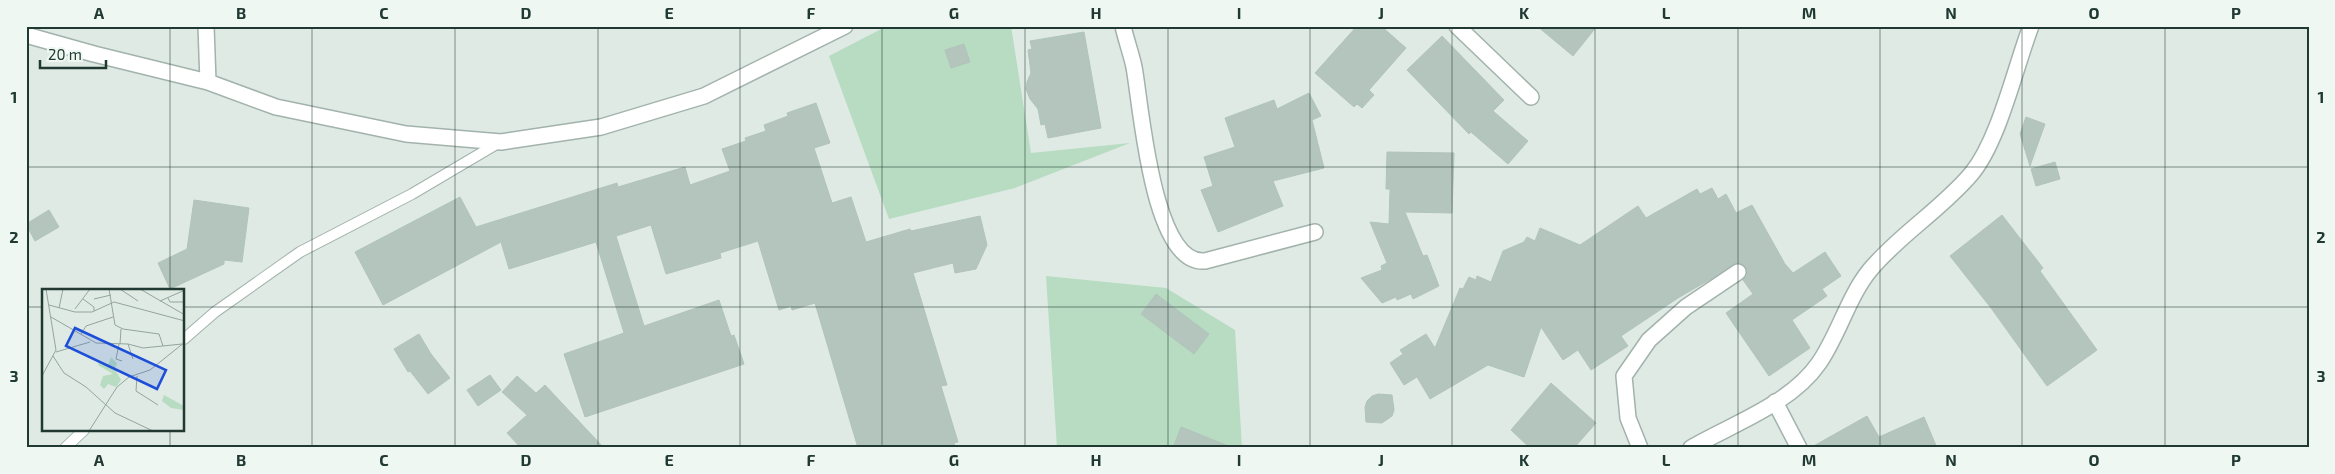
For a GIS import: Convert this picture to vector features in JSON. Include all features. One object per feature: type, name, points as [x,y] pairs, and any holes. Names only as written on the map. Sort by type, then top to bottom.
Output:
[{"type":"street","points":[[206,26],[208,82]]},
{"type":"street","points":[[26,35],[208,82],[276,107],[406,134],[501,142],[601,128],[696,99],[755,72],[845,26]]},
{"type":"street","points":[[1123,26],[1134,68],[1154,192],[1163,216],[1185,256],[1190,260],[1205,261],[1315,232]]},
{"type":"street","points":[[1456,26],[1531,97]]},
{"type":"street","points":[[1691,448],[1775,402],[1799,384],[1819,363],[1864,277],[1886,251],[1949,198],[1973,172],[1985,153],[2031,26]]},
{"type":"street","points":[[1640,448],[1628,418],[1624,376],[1650,340],[1686,307],[1738,272]]},
{"type":"street","points":[[1775,402],[1799,448]]},
{"type":"lane","points":[[185,338],[215,312],[300,252],[412,194],[501,142]]},
{"type":"lane","points":[[65,448],[82,432]]},
{"type":"green space","points":[[887,26],[1011,26],[1031,153],[1130,143],[1015,188],[889,219],[829,56]]},
{"type":"green space","points":[[1046,276],[1166,288],[1235,330],[1242,448],[1057,448]]},
{"type":"building","points":[[1357,26],[1381,26],[1406,48],[1369,90],[1374,95],[1362,108],[1357,104],[1354,107],[1315,73]]},
{"type":"building","points":[[1537,26],[1597,26],[1573,56]]},
{"type":"building","points":[[1084,32],[1101,128],[1048,138],[1045,124],[1041,125],[1038,109],[1030,99],[1026,89],[1031,73],[1028,50],[1032,49],[1030,41]]},
{"type":"building","points":[[1442,36],[1504,100],[1493,111],[1528,141],[1508,164],[1471,132],[1469,134],[1407,70]]},
{"type":"building","points":[[964,44],[970,62],[951,68],[945,50]]},
{"type":"building","points":[[1309,93],[1321,116],[1312,120],[1324,168],[1273,181],[1283,206],[1218,232],[1201,190],[1213,186],[1204,157],[1235,147],[1225,118],[1274,100],[1277,109]]},
{"type":"building","points":[[816,103],[830,143],[814,148],[832,203],[851,197],[866,242],[910,229],[911,231],[980,216],[987,245],[976,269],[955,273],[953,263],[913,273],[947,385],[941,386],[958,442],[954,443],[955,448],[858,448],[815,303],[792,310],[791,306],[779,310],[758,241],[720,253],[721,258],[666,274],[651,225],[616,236],[644,326],[719,300],[731,336],[734,335],[744,364],[585,417],[564,354],[624,333],[596,242],[509,269],[501,242],[383,305],[355,252],[460,197],[476,227],[617,183],[618,187],[685,167],[690,185],[730,171],[722,149],[746,141],[745,138],[766,131],[764,125],[788,116],[787,113]]},
{"type":"building","points":[[2026,117],[2045,124],[2030,166],[2020,134]]},
{"type":"building","points":[[1387,152],[1454,153],[1452,213],[1405,212],[1423,256],[1427,255],[1439,286],[1413,299],[1411,294],[1397,300],[1396,297],[1382,303],[1361,278],[1382,270],[1381,266],[1387,263],[1370,222],[1389,224],[1390,189],[1386,189]]},
{"type":"building","points":[[2055,162],[2060,179],[2036,186],[2031,169]]},
{"type":"building","points":[[1712,188],[1718,199],[1726,194],[1736,213],[1752,205],[1785,264],[1793,273],[1825,252],[1841,276],[1822,289],[1827,296],[1792,320],[1810,348],[1769,376],[1726,313],[1753,294],[1743,280],[1747,276],[1746,267],[1738,263],[1678,298],[1621,336],[1628,346],[1591,370],[1578,350],[1563,360],[1541,327],[1524,377],[1488,365],[1430,399],[1417,377],[1404,385],[1390,363],[1403,354],[1400,350],[1426,334],[1435,348],[1460,288],[1463,289],[1469,277],[1476,280],[1477,276],[1491,282],[1503,251],[1524,242],[1527,237],[1535,241],[1540,228],[1580,245],[1638,206],[1646,218],[1697,189],[1700,194]]},
{"type":"building","points":[[194,200],[249,208],[242,262],[224,260],[224,264],[170,289],[158,263],[187,249]]},
{"type":"building","points":[[49,210],[59,227],[35,241],[26,224]]},
{"type":"building","points":[[2002,215],[2043,268],[2040,271],[2097,350],[2047,386],[1991,308],[1950,256]]},
{"type":"building","points":[[1156,294],[1209,334],[1194,354],[1141,314]]},
{"type":"building","points":[[419,334],[431,354],[450,378],[428,394],[410,371],[408,372],[394,349]]},
{"type":"building","points":[[490,375],[501,390],[478,406],[467,390]]},
{"type":"building","points":[[517,376],[536,393],[545,385],[604,448],[521,448],[507,433],[527,415],[502,392]]},
{"type":"building","points":[[1551,383],[1596,423],[1574,448],[1530,448],[1511,430]]},
{"type":"building","points":[[1378,394],[1392,395],[1394,410],[1392,416],[1382,423],[1366,422],[1365,407],[1367,401],[1372,396]]},
{"type":"building","points":[[1867,416],[1879,437],[1924,417],[1937,448],[1810,448]]},
{"type":"building","points":[[1181,427],[1231,447],[1231,448],[1173,448]]}]
